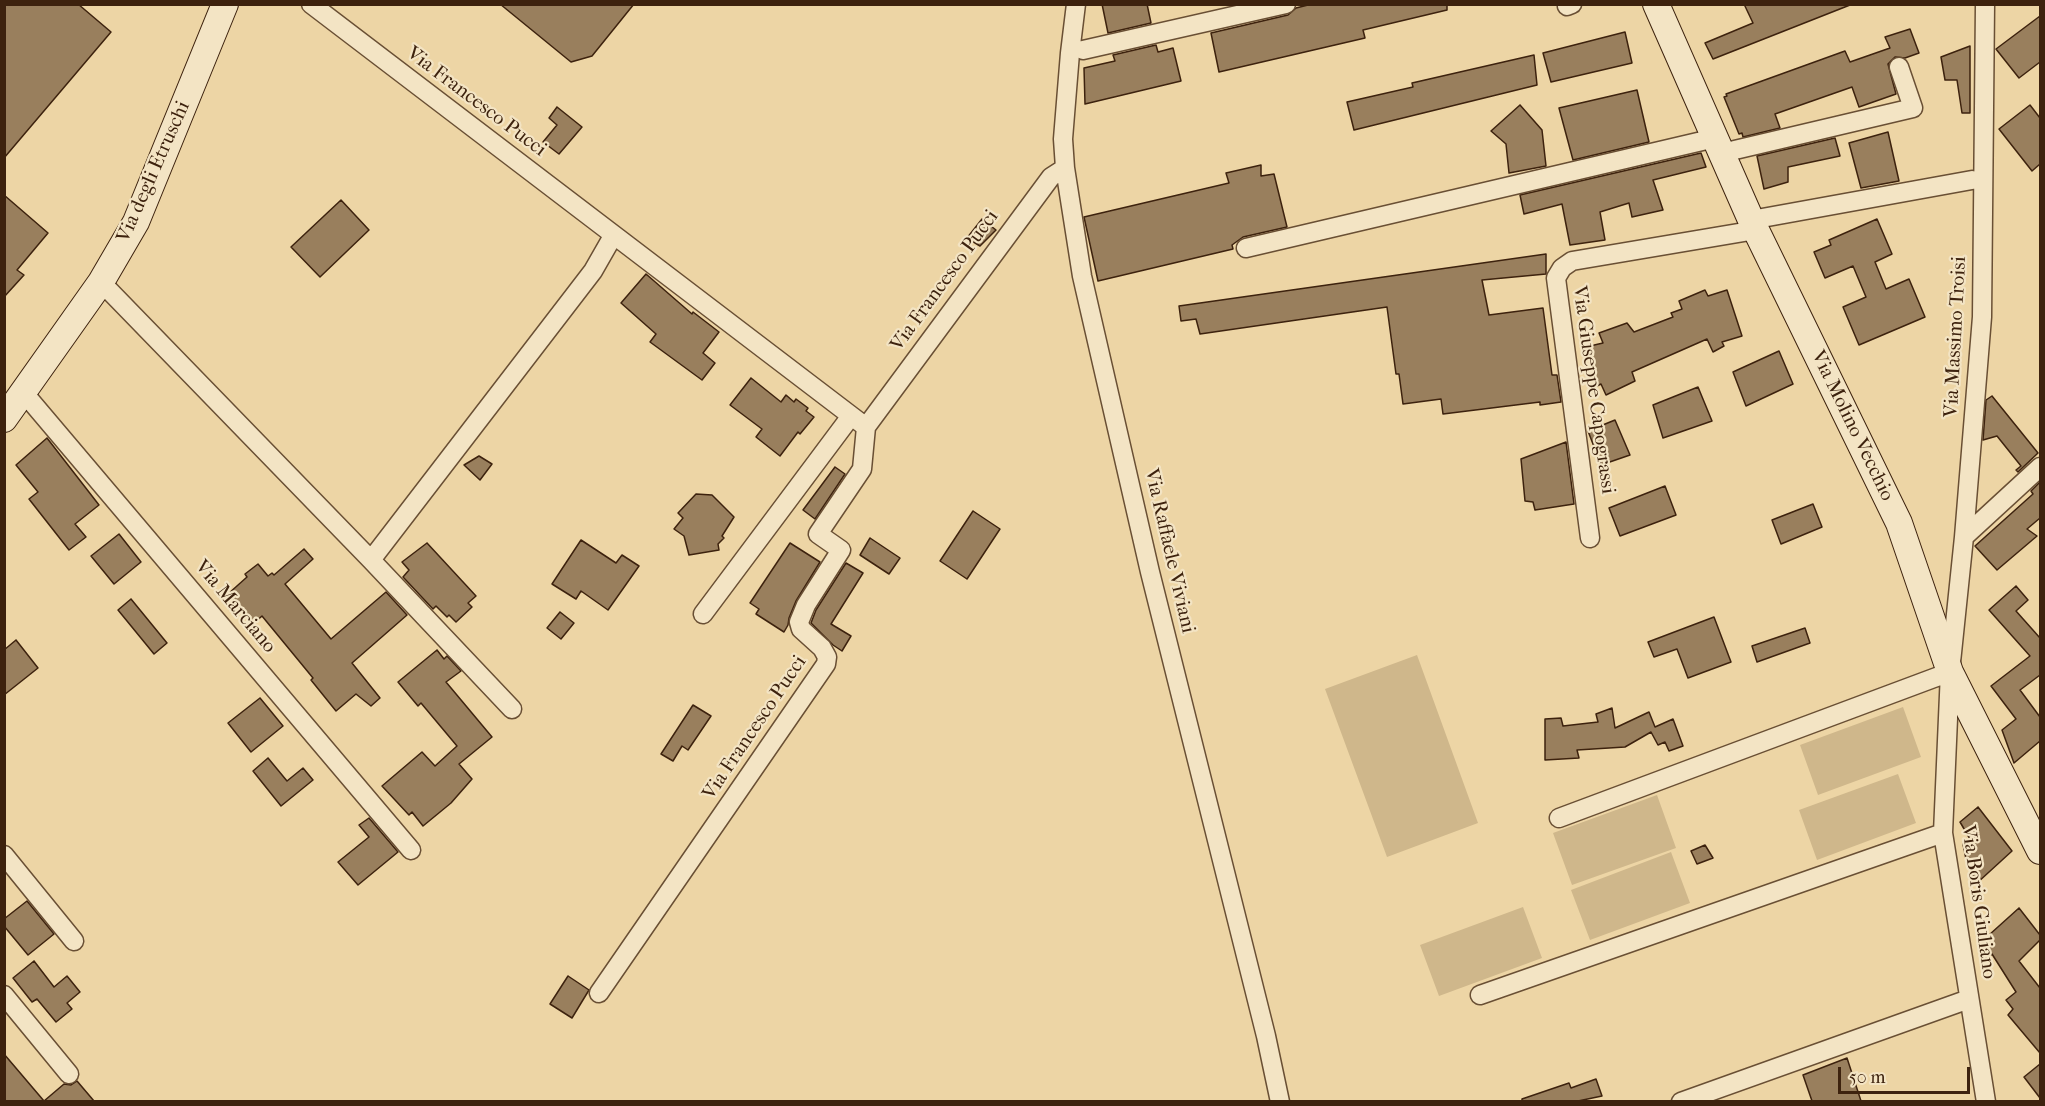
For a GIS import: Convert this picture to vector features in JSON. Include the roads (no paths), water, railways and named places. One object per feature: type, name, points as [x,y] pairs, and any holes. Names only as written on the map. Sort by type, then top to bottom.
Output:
[{"type":"street","name":"Via degli Etruschi","points":[[4,419],[101,282],[136,222],[225,4]]},
{"type":"street","name":"Via Francesco Pucci","points":[[311,4],[866,427]]},
{"type":"street","name":"Via Raffaele Viviani","points":[[1076,4],[1063,140],[1065,168],[1082,276],[1144,549],[1264,1024],[1281,1101]]},
{"type":"street","points":[[1083,50],[1286,4]]},
{"type":"street","name":"Via Molino Vecchio","points":[[1656,4],[1754,225],[1899,523],[1950,672],[2040,850]]},
{"type":"street","name":"Via Massimo Troisi","points":[[1950,672],[1964,537],[1982,317],[1985,4]]},
{"type":"street","points":[[1246,248],[1718,145],[1913,108],[1899,68]]},
{"type":"street","name":"Via Francesco Pucci","points":[[599,993],[826,664],[827,657],[822,648],[801,629],[799,622],[806,606],[841,550],[818,534],[862,469],[866,427],[1051,177],[1065,168]]},
{"type":"street","points":[[1754,225],[1972,180]]},
{"type":"street","name":"Via Giuseppe Capograssi","points":[[1590,538],[1556,278],[1562,268],[1572,261],[1754,225]]},
{"type":"street","points":[[371,560],[593,270],[613,236]]},
{"type":"street","points":[[101,282],[512,709]]},
{"type":"street","name":"Via Marciano","points":[[24,393],[411,850]]},
{"type":"street","points":[[703,614],[851,416]]},
{"type":"street","points":[[1964,537],[2040,467]]},
{"type":"street","points":[[1559,818],[1950,672]]},
{"type":"street","name":"Via Boris Giuliano","points":[[1950,672],[1943,833],[1986,1101]]},
{"type":"street","points":[[1479,995],[1943,833]]},
{"type":"street","points":[[4,855],[74,941]]},
{"type":"street","points":[[4,994],[69,1074]]},
{"type":"street","points":[[1681,1101],[1969,999]]}]
